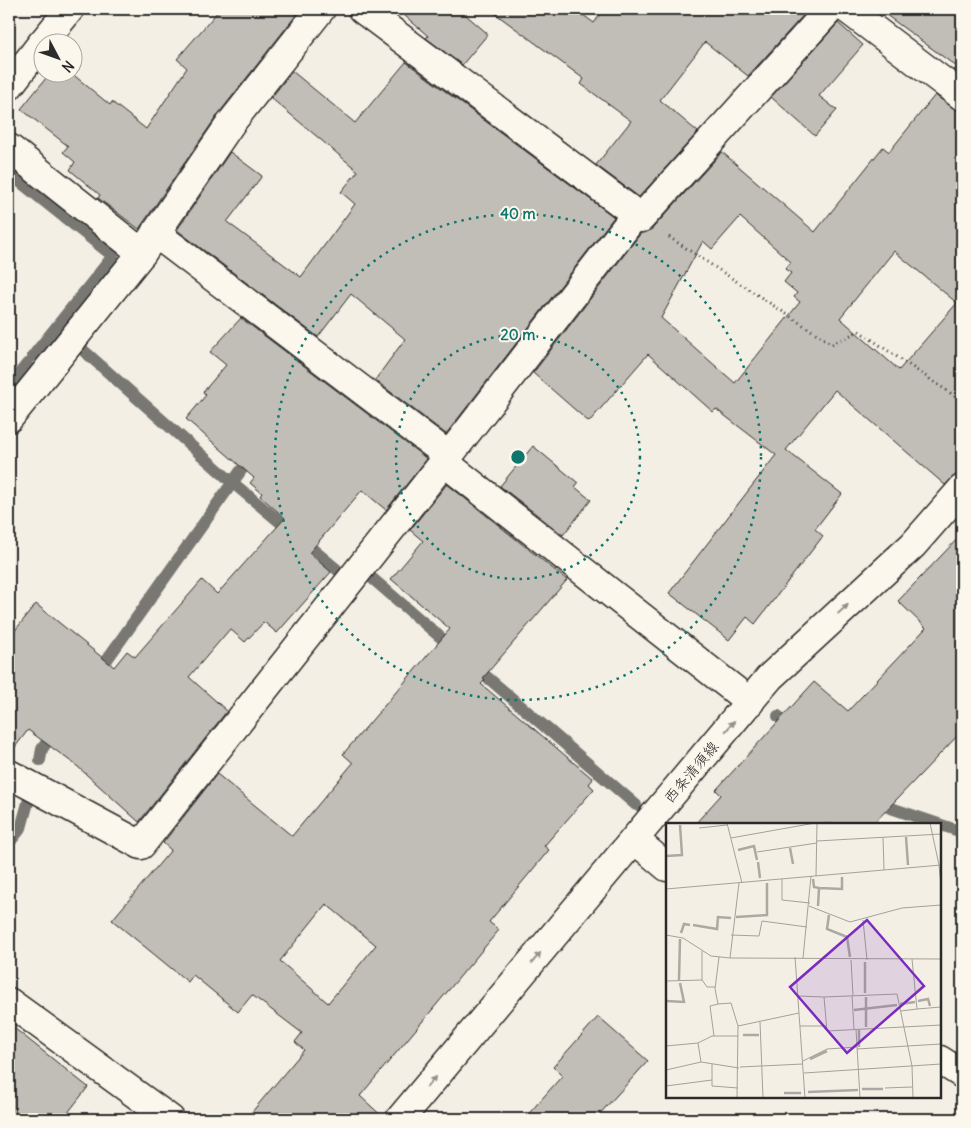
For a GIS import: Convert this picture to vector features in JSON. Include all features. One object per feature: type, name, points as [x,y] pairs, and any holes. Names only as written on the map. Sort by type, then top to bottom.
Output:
[{"type":"street","points":[[52,32],[70,9]]},
{"type":"street","points":[[9,418],[148,243],[231,123],[321,9]]},
{"type":"street","points":[[9,774],[141,845],[638,216],[830,9]]},
{"type":"street","points":[[847,9],[962,96]]},
{"type":"street","points":[[380,14],[638,216]]},
{"type":"street","points":[[9,86],[32,57]]},
{"type":"street","points":[[9,148],[148,243],[447,459],[750,702]]},
{"type":"street","name":"西条清須線","points":[[400,1119],[770,678],[912,544],[962,489]]},
{"type":"street","points":[[635,840],[666,866]]},
{"type":"street","points":[[9,1002],[170,1119]]},
{"type":"street","points":[[941,1061],[962,1074]]},
{"type":"path","points":[[638,216],[832,344],[860,331],[962,401]]},
{"type":"building","points":[[220,9],[301,9],[219,113],[139,229],[98,198],[100,195],[70,170],[75,162],[63,152],[68,146],[21,109],[43,82],[82,82],[110,105],[112,102],[146,129],[187,68],[177,59]]},
{"type":"building","points":[[397,9],[459,9],[488,34],[462,65],[426,38],[428,36]]},
{"type":"building","points":[[489,9],[575,9],[594,23],[604,9],[809,9],[748,76],[705,42],[660,100],[698,132],[639,197],[596,165],[631,121],[581,84],[584,79]]},
{"type":"building","points":[[878,9],[962,9],[962,77],[954,70],[957,67]]},
{"type":"building","points":[[838,23],[863,45],[819,96],[837,110],[815,136],[771,97]]},
{"type":"building","points":[[406,62],[614,217],[446,434],[375,380],[405,339],[351,294],[318,337],[177,230],[230,152],[262,176],[227,222],[301,277],[355,204],[341,192],[358,171],[271,98],[292,71],[355,123]]},
{"type":"building","points":[[935,95],[953,108],[962,111],[962,474],[957,474],[945,485],[835,390],[786,450],[842,494],[815,529],[823,536],[755,624],[747,617],[729,640],[669,593],[776,455],[716,409],[713,412],[648,354],[589,422],[533,373],[641,233],[653,228],[722,152],[815,232],[883,147],[889,152]],"holes":[[[740,217],[791,262],[785,269],[791,273],[784,282],[797,293],[794,297],[800,302],[735,383],[661,318],[703,241],[712,249]],[[894,251],[957,303],[899,370],[840,318]]]},
{"type":"building","points":[[241,318],[427,459],[386,510],[362,490],[309,553],[331,572],[277,633],[264,622],[245,642],[230,629],[189,677],[227,711],[139,822],[77,766],[28,730],[9,755],[9,638],[36,604],[114,667],[127,651],[135,657],[202,580],[217,594],[285,518],[260,496],[262,493],[250,483],[254,478],[186,419],[206,395],[203,392],[226,365],[210,352]]},
{"type":"building","points":[[533,446],[578,483],[575,487],[591,500],[563,535],[500,486]]},
{"type":"building","points":[[447,484],[567,580],[483,678],[485,680],[481,684],[593,779],[589,784],[594,789],[544,846],[549,850],[489,922],[499,930],[360,1096],[385,1119],[246,1119],[304,1050],[295,1042],[302,1033],[252,995],[238,1012],[193,975],[188,982],[112,920],[171,850],[163,843],[217,774],[292,836],[353,763],[343,754],[450,629],[391,579],[423,541],[410,530]],"holes":[[[326,904],[376,945],[328,1003],[280,961]]]},
{"type":"building","points":[[962,534],[962,731],[874,823],[696,823],[721,795],[716,790],[814,682],[848,711],[926,628],[898,601]]},
{"type":"building","points":[[598,1017],[648,1061],[595,1119],[524,1119],[562,1076],[553,1067]]},
{"type":"building","points":[[9,1024],[88,1087],[63,1119],[9,1119]]},
{"type":"waterway","points":[[9,173],[113,256],[33,356]]},
{"type":"waterway","points":[[83,350],[233,483],[340,572]]},
{"type":"waterway","points":[[9,387],[27,364]]},
{"type":"waterway","points":[[96,675],[252,455]]},
{"type":"waterway","points":[[373,579],[454,649]]},
{"type":"waterway","points":[[473,665],[636,805]]},
{"type":"waterway","points":[[778,716],[794,730]]},
{"type":"waterway","points":[[40,760],[42,749],[56,729]]},
{"type":"waterway","points":[[9,843],[21,828],[29,799]]},
{"type":"waterway","points":[[876,799],[885,806],[935,823]]},
{"type":"waterway","points":[[941,825],[962,832]]}]
